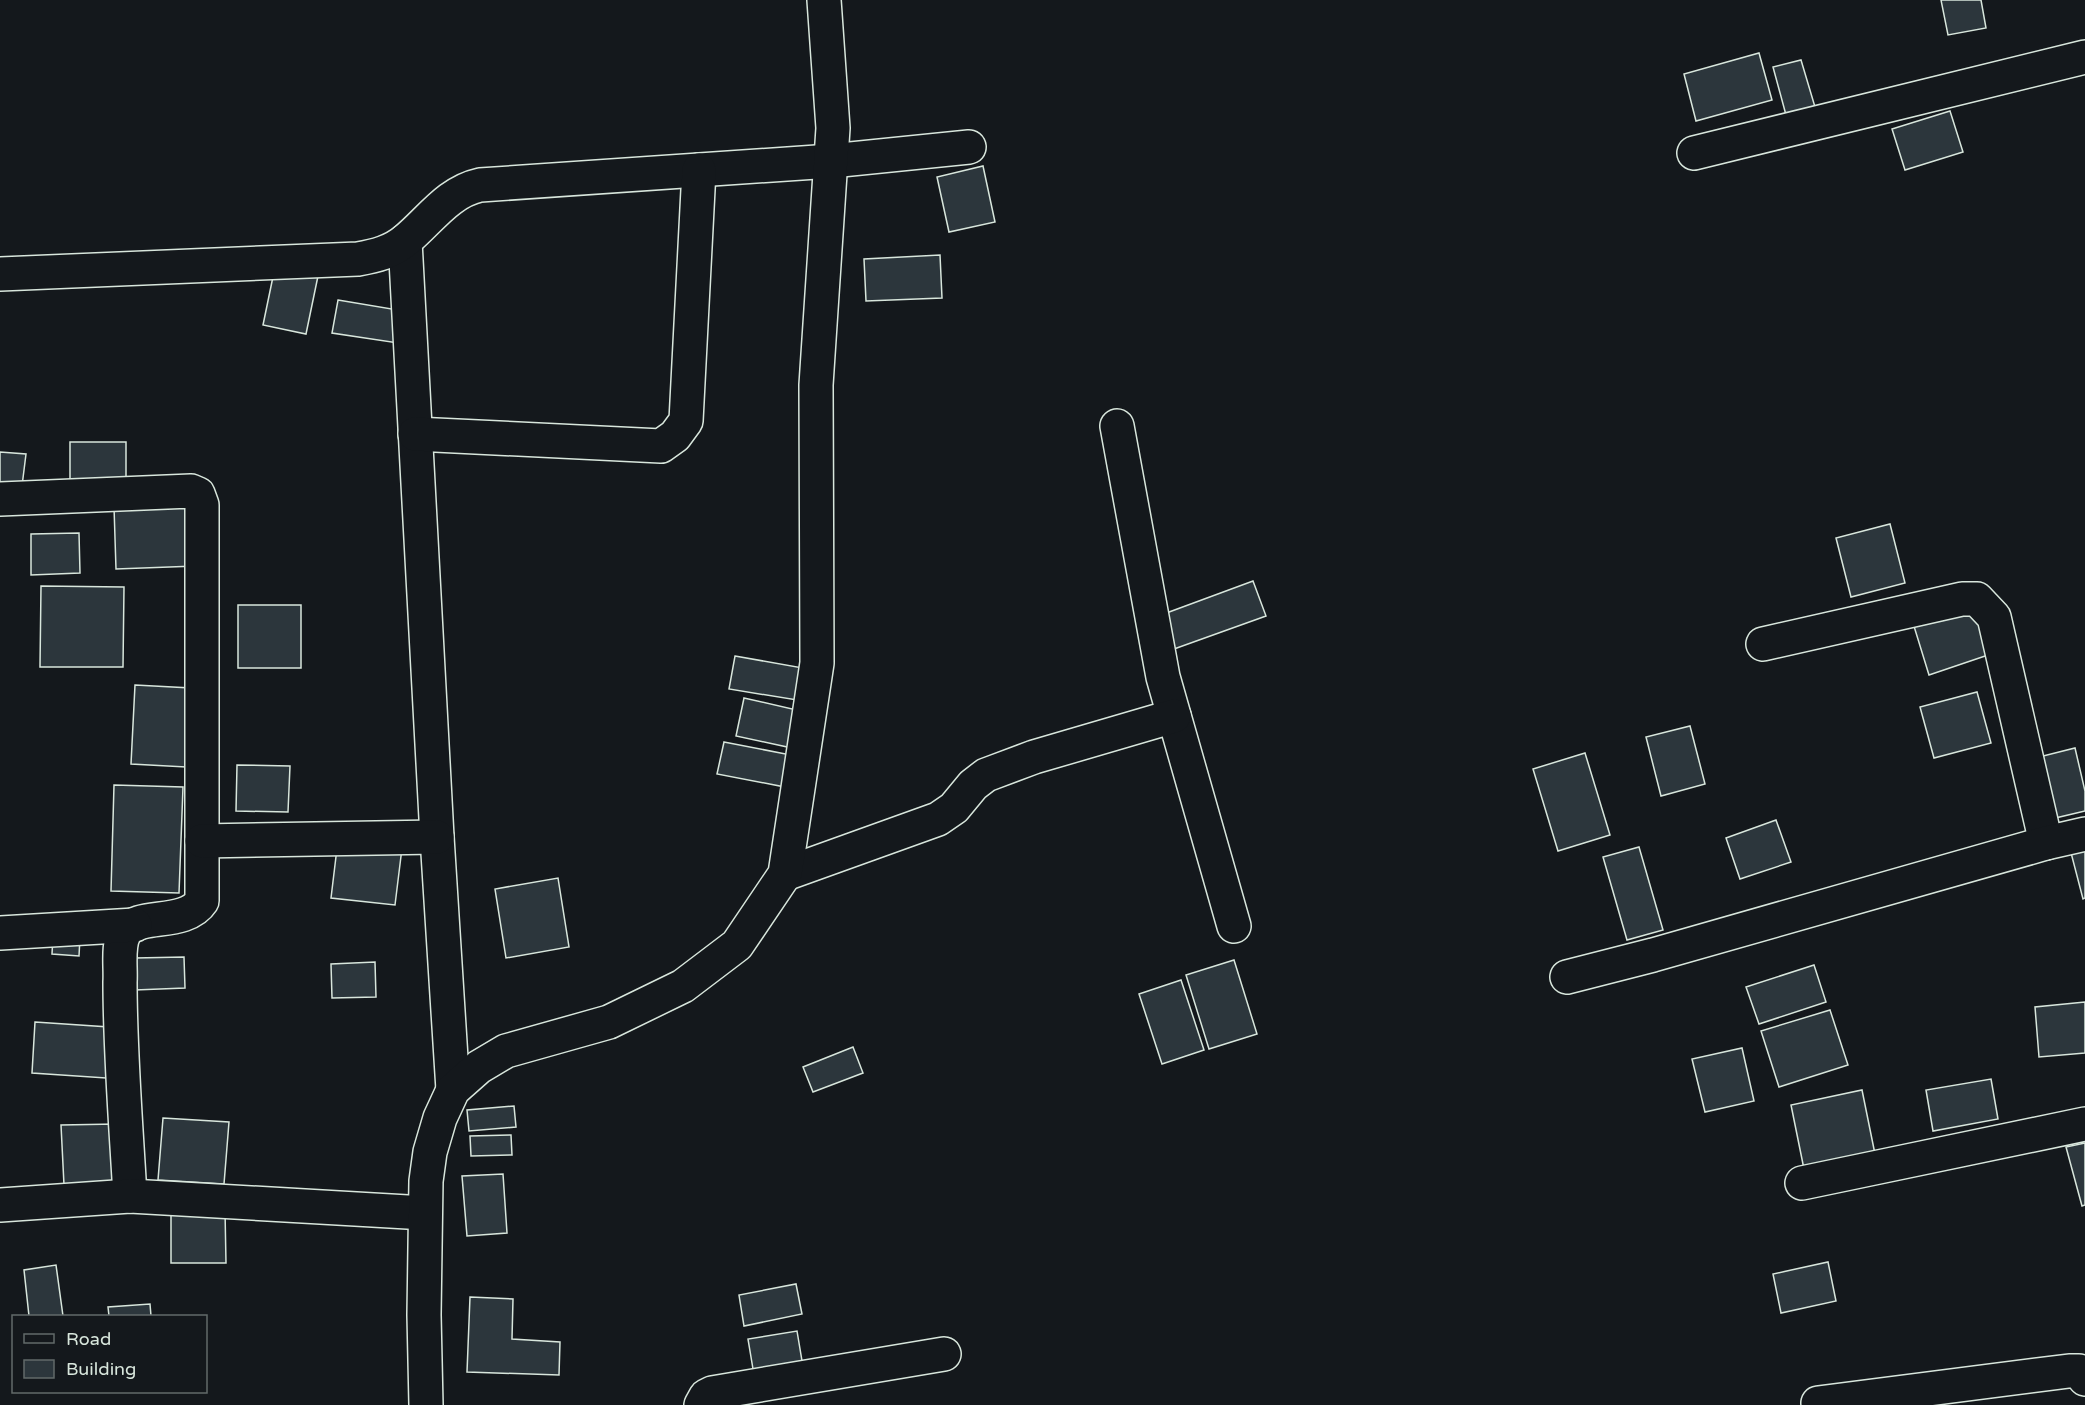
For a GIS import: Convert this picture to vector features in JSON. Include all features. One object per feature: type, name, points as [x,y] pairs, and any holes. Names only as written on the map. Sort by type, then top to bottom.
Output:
[{"type":"street","points":[[426,1405],[424,1213],[426,1181],[430,1152],[440,1118],[453,1090],[479,1067],[506,1051],[609,1022],[683,986],[737,945],[785,874],[817,663],[816,385],[833,128],[824,0]]},
{"type":"street","points":[[1694,153],[2085,57]]},
{"type":"street","points":[[0,274],[358,260],[376,256],[405,241],[456,193],[468,187],[831,161],[969,147]]},
{"type":"street","points":[[415,435],[661,446],[675,436],[686,421],[699,170]]},
{"type":"street","points":[[405,241],[436,837],[453,1090]]},
{"type":"street","points":[[1117,426],[1164,677],[1234,926]]},
{"type":"street","points":[[0,499],[191,491],[198,494],[202,505],[202,901],[197,909],[187,914],[135,925],[0,933]]},
{"type":"street","points":[[1763,644],[1962,599],[1977,599],[1994,617],[2046,843]]},
{"type":"street","points":[[785,874],[938,819],[954,808],[973,785],[986,775],[1034,757],[1174,716]]},
{"type":"street","points":[[1567,977],[2085,834]]},
{"type":"street","points":[[202,841],[436,837]]},
{"type":"street","points":[[130,1196],[120,1023],[121,947],[125,932],[135,925]]},
{"type":"street","points":[[1802,1183],[2085,1124]]},
{"type":"street","points":[[0,1205],[130,1196],[424,1213]]},
{"type":"street","points":[[701,1405],[706,1396],[712,1393],[944,1354]]},
{"type":"street","points":[[1818,1403],[2068,1371],[2079,1371],[2085,1379]]},
{"type":"building","points":[[1941,0],[1981,0],[1986,28],[1948,35]]},
{"type":"building","points":[[1759,53],[1772,100],[1696,121],[1684,74]]},
{"type":"building","points":[[1801,60],[1815,107],[1786,115],[1773,67]]},
{"type":"building","points":[[1950,111],[1963,152],[1905,170],[1892,129]]},
{"type":"building","points":[[983,166],[995,222],[949,232],[937,177]]},
{"type":"building","points":[[940,255],[942,298],[866,301],[864,259]]},
{"type":"building","points":[[275,267],[318,276],[306,334],[263,325]]},
{"type":"building","points":[[338,300],[404,311],[398,343],[332,333]]},
{"type":"building","points":[[70,442],[126,442],[126,486],[70,486]]},
{"type":"building","points":[[0,452],[26,454],[22,486],[0,484]]},
{"type":"building","points":[[194,504],[196,566],[116,569],[114,507]]},
{"type":"building","points":[[1890,524],[1905,583],[1851,597],[1836,538]]},
{"type":"building","points":[[79,533],[80,573],[31,575],[31,534]]},
{"type":"building","points":[[1253,581],[1266,616],[1174,649],[1161,615]]},
{"type":"building","points":[[41,586],[124,587],[123,667],[40,667]]},
{"type":"building","points":[[1977,602],[1994,653],[1929,675],[1913,623]]},
{"type":"building","points":[[238,605],[301,605],[301,668],[238,668]]},
{"type":"building","points":[[735,656],[803,668],[797,700],[729,689]]},
{"type":"building","points":[[135,685],[191,688],[186,767],[131,764]]},
{"type":"building","points":[[1977,692],[1991,743],[1934,758],[1920,707]]},
{"type":"building","points":[[744,698],[801,711],[792,748],[736,736]]},
{"type":"building","points":[[1690,726],[1705,784],[1661,796],[1646,737]]},
{"type":"building","points":[[724,742],[791,755],[785,787],[717,774]]},
{"type":"building","points":[[2075,748],[2085,791],[2085,811],[2051,819],[2035,758]]},
{"type":"building","points":[[1585,753],[1610,835],[1558,851],[1533,769]]},
{"type":"building","points":[[237,765],[290,766],[288,812],[236,811]]},
{"type":"building","points":[[114,785],[183,787],[179,893],[111,891]]},
{"type":"building","points":[[1776,820],[1791,862],[1740,879],[1726,838]]},
{"type":"building","points":[[338,840],[402,848],[395,905],[331,898]]},
{"type":"building","points":[[2085,841],[2085,898],[2083,899],[2069,845]]},
{"type":"building","points":[[1639,847],[1663,930],[1627,940],[1603,857]]},
{"type":"building","points":[[558,878],[569,947],[506,958],[495,889]]},
{"type":"building","points":[[53,936],[80,937],[79,956],[52,954]]},
{"type":"building","points":[[184,957],[185,988],[135,990],[135,958]]},
{"type":"building","points":[[1234,960],[1257,1034],[1209,1049],[1186,975]]},
{"type":"building","points":[[375,962],[376,997],[332,998],[331,964]]},
{"type":"building","points":[[1814,965],[1826,1002],[1759,1024],[1746,987]]},
{"type":"building","points":[[1181,980],[1204,1050],[1162,1064],[1139,994]]},
{"type":"building","points":[[2085,1002],[2085,1053],[2039,1057],[2035,1007]]},
{"type":"building","points":[[1830,1010],[1848,1065],[1779,1087],[1761,1031]]},
{"type":"building","points":[[35,1022],[109,1027],[106,1078],[32,1073]]},
{"type":"building","points":[[853,1047],[863,1073],[813,1092],[803,1067]]},
{"type":"building","points":[[1742,1048],[1754,1101],[1705,1112],[1692,1059]]},
{"type":"building","points":[[1991,1079],[1998,1119],[1933,1131],[1926,1090]]},
{"type":"building","points":[[1862,1090],[1876,1159],[1805,1174],[1791,1105]]},
{"type":"building","points":[[514,1106],[516,1127],[469,1131],[467,1110]]},
{"type":"building","points":[[163,1118],[229,1122],[224,1184],[158,1180]]},
{"type":"building","points":[[116,1124],[118,1183],[64,1185],[61,1125]]},
{"type":"building","points":[[511,1135],[512,1155],[471,1156],[470,1136]]},
{"type":"building","points":[[2085,1143],[2085,1205],[2082,1206],[2066,1147]]},
{"type":"building","points":[[503,1174],[507,1233],[467,1236],[462,1176]]},
{"type":"building","points":[[171,1210],[225,1210],[226,1263],[171,1263]]},
{"type":"building","points":[[1828,1262],[1836,1301],[1781,1313],[1773,1274]]},
{"type":"building","points":[[56,1265],[63,1315],[29,1315],[24,1270]]},
{"type":"building","points":[[796,1284],[802,1314],[744,1326],[739,1295]]},
{"type":"building","points":[[470,1297],[513,1299],[512,1339],[560,1342],[559,1375],[467,1372]]},
{"type":"building","points":[[150,1304],[151,1315],[109,1315],[108,1307]]},
{"type":"building","points":[[797,1331],[803,1367],[754,1375],[748,1339]]}]
